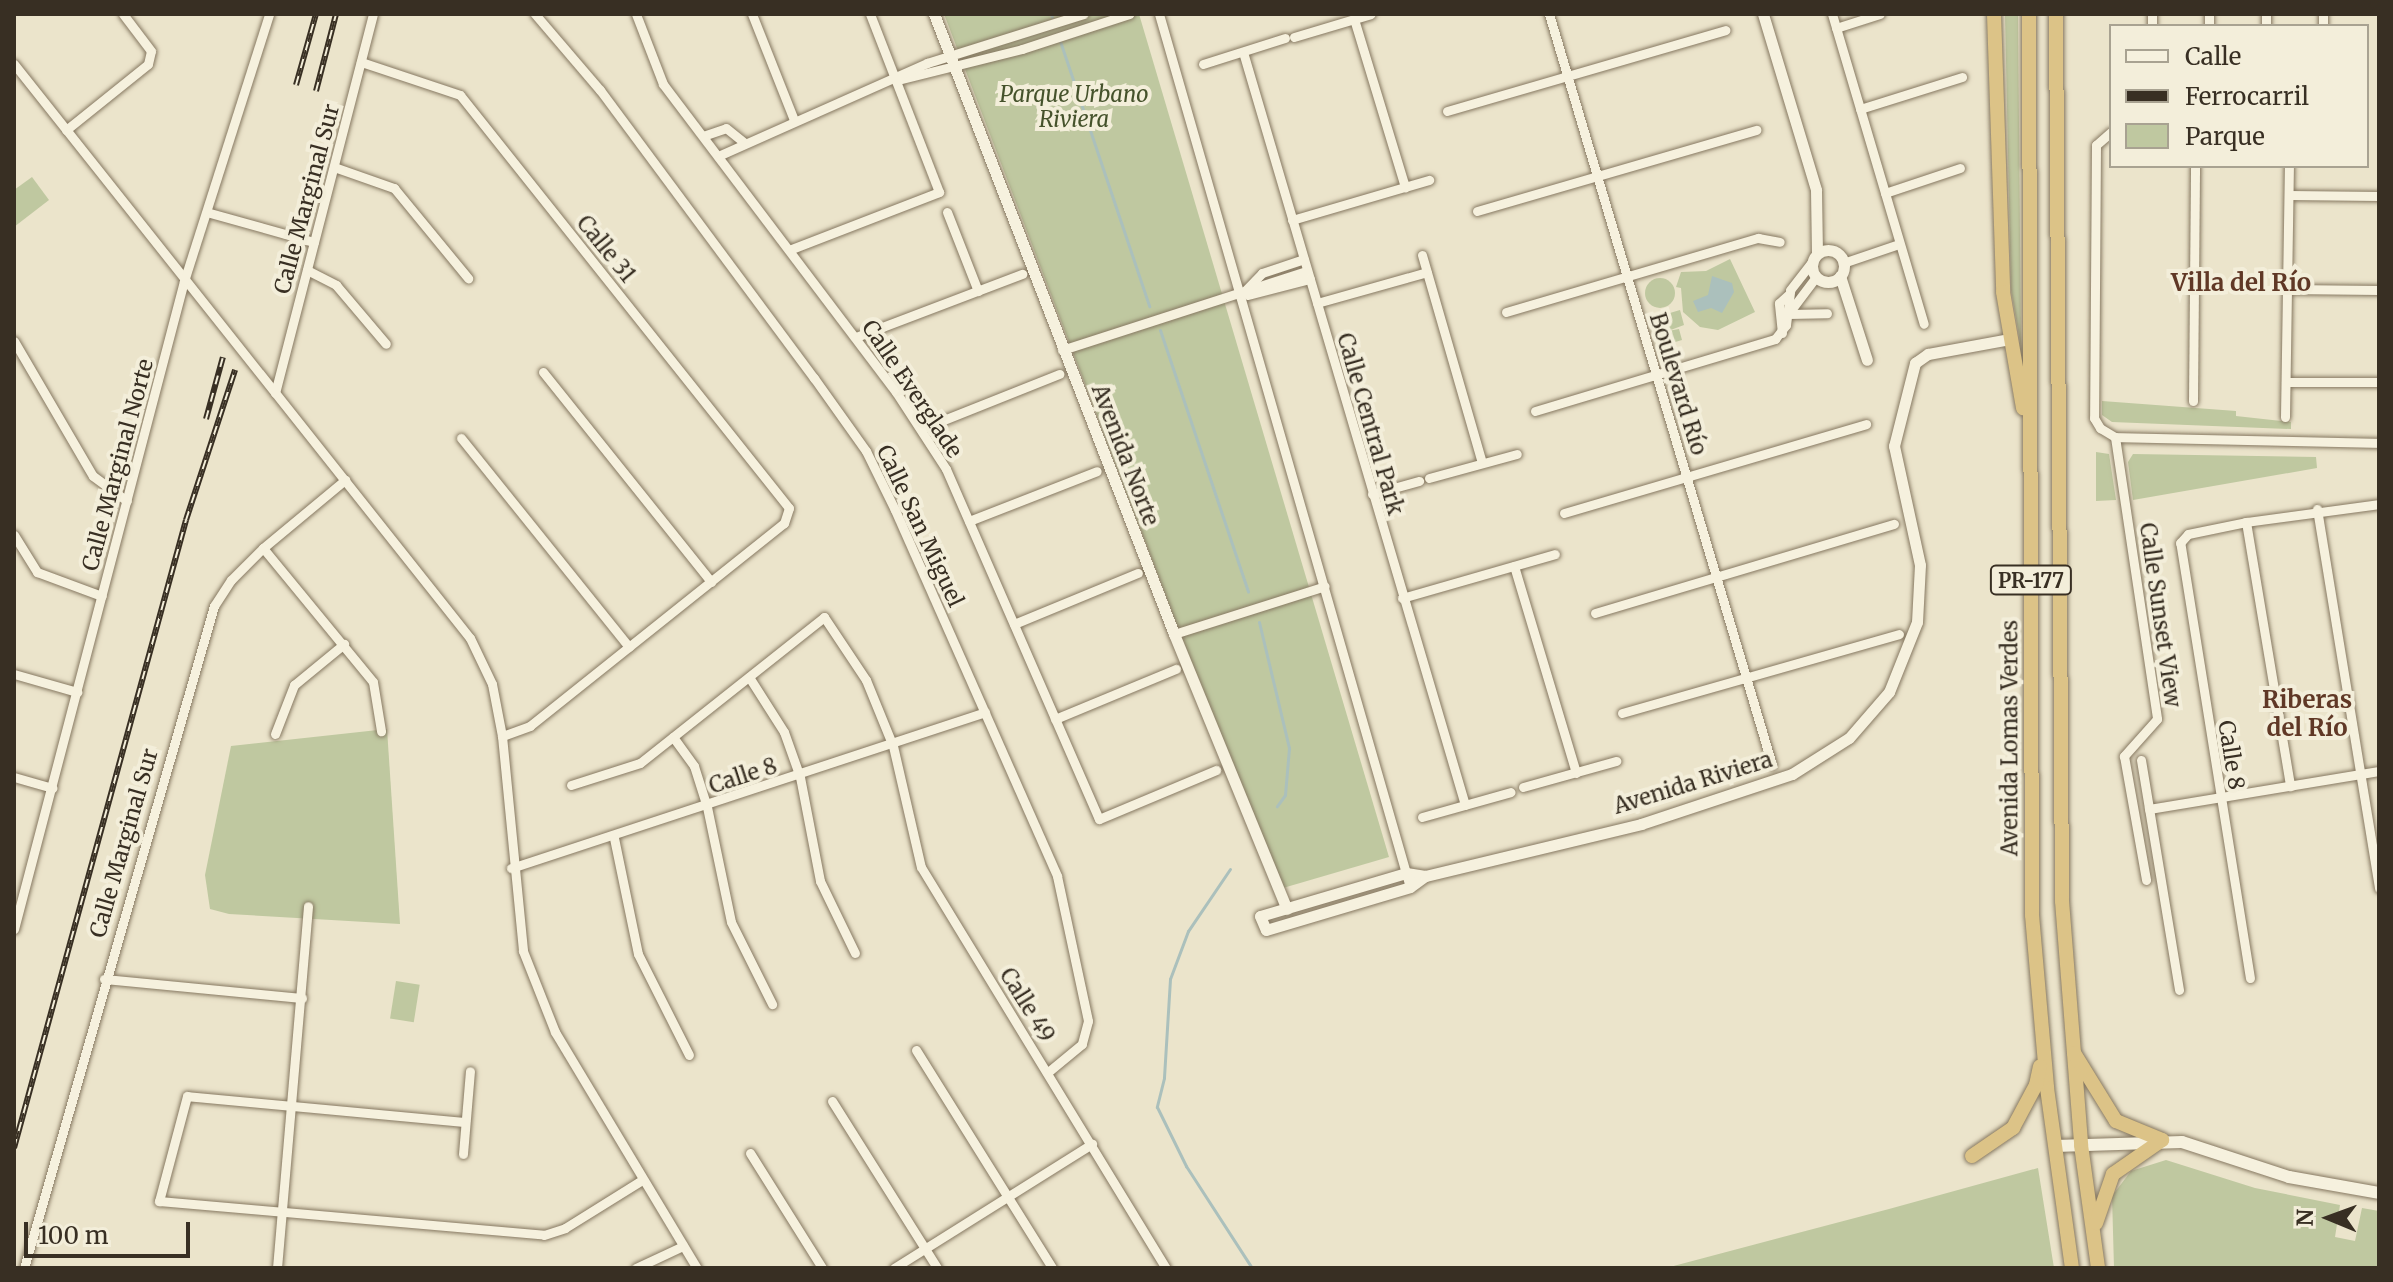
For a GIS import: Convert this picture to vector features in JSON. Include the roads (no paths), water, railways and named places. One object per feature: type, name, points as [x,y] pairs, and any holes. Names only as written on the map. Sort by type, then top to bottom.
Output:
[{"type":"highway","points":[[1994,14],[2003,292],[2030,458]]},
{"type":"highway","name":"Avenida Lomas Verdes","points":[[2029,14],[2032,915],[2043,1049],[2072,1268]]},
{"type":"highway","name":"PR-177","points":[[2056,14],[2060,830],[2072,1050],[2098,1268]]},
{"type":"highway","points":[[1972,1156],[1997,1141],[2024,1113],[2043,1049]]},
{"type":"highway","points":[[2072,1050],[2116,1121],[2162,1140]]},
{"type":"highway","points":[[2093,1235],[2113,1174],[2162,1140]]},
{"type":"main road","points":[[2055,1146],[2162,1140],[2182,1142],[2289,1177],[2379,1193]]},
{"type":"street","points":[[66,130],[148,64],[151,51],[123,14]]},
{"type":"street","name":"Calle Marginal Norte","points":[[14,929],[184,281],[210,213],[269,14]]},
{"type":"street","name":"Calle Marginal Sur","points":[[275,393],[373,14]]},
{"type":"street","name":"Calle San Miguel","points":[[535,14],[600,90],[866,451],[1057,876],[1088,1021],[1082,1044],[1048,1072]]},
{"type":"street","name":"Calle Everglade","points":[[636,14],[663,84],[856,337],[921,429],[969,521],[1099,819],[1216,770]]},
{"type":"street","points":[[752,14],[794,120]]},
{"type":"street","points":[[789,250],[939,192],[870,14]]},
{"type":"street","name":"Avenida Norte","points":[[934,14],[1174,634],[1287,909]]},
{"type":"street","points":[[718,156],[743,142],[949,55],[1083,14]]},
{"type":"street","points":[[894,80],[953,68],[1129,14]]},
{"type":"street","points":[[1159,14],[1410,887]]},
{"type":"street","points":[[1203,64],[1371,14]]},
{"type":"street","name":"Boulevard Río","points":[[1549,14],[1772,765]]},
{"type":"street","points":[[1832,14],[1924,324]]},
{"type":"street","points":[[1836,28],[1880,14]]},
{"type":"street","points":[[1764,15],[1832,250],[1843,263]]},
{"type":"street","points":[[1354,19],[1405,187]]},
{"type":"street","points":[[1447,111],[1725,30]]},
{"type":"street","name":"Calle Central Park","points":[[1243,52],[1465,805]]},
{"type":"street","name":"Calle 31","points":[[361,62],[460,95],[789,508],[784,523],[711,582]]},
{"type":"street","points":[[14,64],[470,638],[492,684],[502,736],[511,868],[523,951],[555,1032],[697,1268]]},
{"type":"street","points":[[1860,109],[1962,77]]},
{"type":"street","points":[[703,136],[726,128],[743,142]]},
{"type":"street","points":[[1477,211],[1756,130]]},
{"type":"street","points":[[2109,134],[2096,145],[2094,418],[2105,433],[2115,437],[2379,443]]},
{"type":"street","points":[[334,167],[394,188],[468,278]]},
{"type":"street","points":[[1885,193],[1960,168]]},
{"type":"street","points":[[2193,401],[2195,168]]},
{"type":"street","points":[[2285,417],[2289,168]]},
{"type":"street","points":[[1292,220],[1429,180]]},
{"type":"street","points":[[2289,195],[2379,196]]},
{"type":"street","points":[[1818,202],[1814,258],[1821,279],[1858,323]]},
{"type":"street","points":[[947,212],[978,291]]},
{"type":"street","points":[[210,213],[314,242]]},
{"type":"street","points":[[1506,312],[1758,238],[1780,242]]},
{"type":"street","points":[[1843,263],[1899,244]]},
{"type":"street","points":[[1782,333],[1779,303],[1814,258],[1832,250]]},
{"type":"street","points":[[1422,255],[1482,463]]},
{"type":"street","points":[[1240,296],[1262,273],[1304,259]]},
{"type":"street","points":[[1843,263],[1840,276],[1858,323],[1867,360]]},
{"type":"street","points":[[307,270],[336,285],[386,344]]},
{"type":"street","points":[[1317,303],[1427,272]]},
{"type":"street","points":[[856,337],[1022,274]]},
{"type":"street","points":[[1062,350],[1308,275]]},
{"type":"street","points":[[1788,314],[1821,279],[1840,276]]},
{"type":"street","points":[[2287,289],[2379,290]]},
{"type":"street","points":[[1535,411],[1767,343],[1782,333],[1788,314],[1789,294]]},
{"type":"street","points":[[1788,314],[1827,313]]},
{"type":"street","name":"Avenida Riviera","points":[[1425,876],[1410,887],[1266,930],[1260,916],[1406,873],[1425,876],[1641,824],[1792,774],[1849,738],[1889,692],[1917,622],[1920,565],[1894,446],[1915,363],[1928,354],[2010,339]]},
{"type":"street","points":[[14,341],[93,476],[127,501]]},
{"type":"street","points":[[502,736],[530,726],[711,582],[543,372]]},
{"type":"street","points":[[921,429],[1059,374]]},
{"type":"street","points":[[2286,382],[2379,382]]},
{"type":"street","points":[[1564,513],[1866,424]]},
{"type":"street","name":"Calle Sunset View","points":[[2115,437],[2157,719],[2124,756],[2146,880]]},
{"type":"street","points":[[461,438],[629,647]]},
{"type":"street","points":[[1372,494],[1517,454]]},
{"type":"street","points":[[969,521],[1097,471]]},
{"type":"street","name":"Calle Marginal Sur","points":[[24,1268],[104,979],[214,606],[231,580],[263,548],[345,480]]},
{"type":"street","points":[[2290,786],[2246,522],[2317,509],[2379,504]]},
{"type":"street","points":[[2317,509],[2379,888]]},
{"type":"street","name":"Calle 8","points":[[2246,522],[2182,539],[2179,550],[2250,978]]},
{"type":"street","points":[[1595,613],[1894,524]]},
{"type":"street","points":[[14,535],[37,572],[102,596]]},
{"type":"street","points":[[263,548],[373,682],[381,731]]},
{"type":"street","points":[[1402,598],[1555,554]]},
{"type":"street","points":[[1514,566],[1576,773]]},
{"type":"street","points":[[1014,624],[1138,573]]},
{"type":"street","points":[[1174,634],[1325,586]]},
{"type":"street","name":"Calle 49","points":[[749,677],[824,617],[866,680],[893,746],[921,867],[1166,1268]]},
{"type":"street","points":[[1622,713],[1899,634]]},
{"type":"street","points":[[275,734],[294,685],[344,644]]},
{"type":"street","points":[[1055,719],[1176,669]]},
{"type":"street","points":[[14,674],[77,692]]},
{"type":"street","points":[[571,785],[640,763],[749,677],[784,732],[800,777],[820,881],[855,953]]},
{"type":"street","name":"Calle 8","points":[[511,868],[800,777],[985,712]]},
{"type":"street","points":[[673,737],[694,766],[707,807],[731,922],[772,1004]]},
{"type":"street","points":[[2141,760],[2179,990]]},
{"type":"street","points":[[1523,787],[1616,761]]},
{"type":"street","points":[[2149,809],[2379,771]]},
{"type":"street","points":[[14,777],[52,788]]},
{"type":"street","points":[[1422,817],[1511,792]]},
{"type":"street","points":[[614,838],[638,954],[689,1055]]},
{"type":"street","points":[[277,1268],[308,906]]},
{"type":"street","points":[[104,979],[302,998]]},
{"type":"street","points":[[916,1050],[1052,1268]]},
{"type":"street","points":[[463,1154],[470,1071]]},
{"type":"street","points":[[465,1122],[187,1096],[159,1201],[544,1235],[565,1228],[642,1180]]},
{"type":"street","points":[[832,1101],[937,1268]]},
{"type":"street","points":[[894,1268],[1092,1144]]},
{"type":"street","points":[[750,1153],[822,1268]]},
{"type":"street","points":[[636,1268],[683,1246]]},
{"type":"waterway","points":[[1060,41],[1149,306]]},
{"type":"waterway","points":[[1160,330],[1248,592]]},
{"type":"waterway","points":[[1259,622],[1289,748],[1285,795],[1277,806]]},
{"type":"waterway","points":[[1230,869],[1188,931],[1170,979],[1164,1078],[1157,1107],[1186,1166],[1252,1268]]},
{"type":"railway","points":[[296,85],[316,14]]},
{"type":"railway","points":[[316,91],[336,14]]},
{"type":"railway","points":[[206,419],[223,357]]},
{"type":"railway","points":[[14,1148],[186,520],[235,370]]},
{"type":"district","name":"Villa del Río","points":[[2241,283]]},
{"type":"district","name":"Riberas del Río","points":[[2307,714]]},
{"type":"park label","name":"Parque Urbano Riviera","points":[[1074,106]]}]
